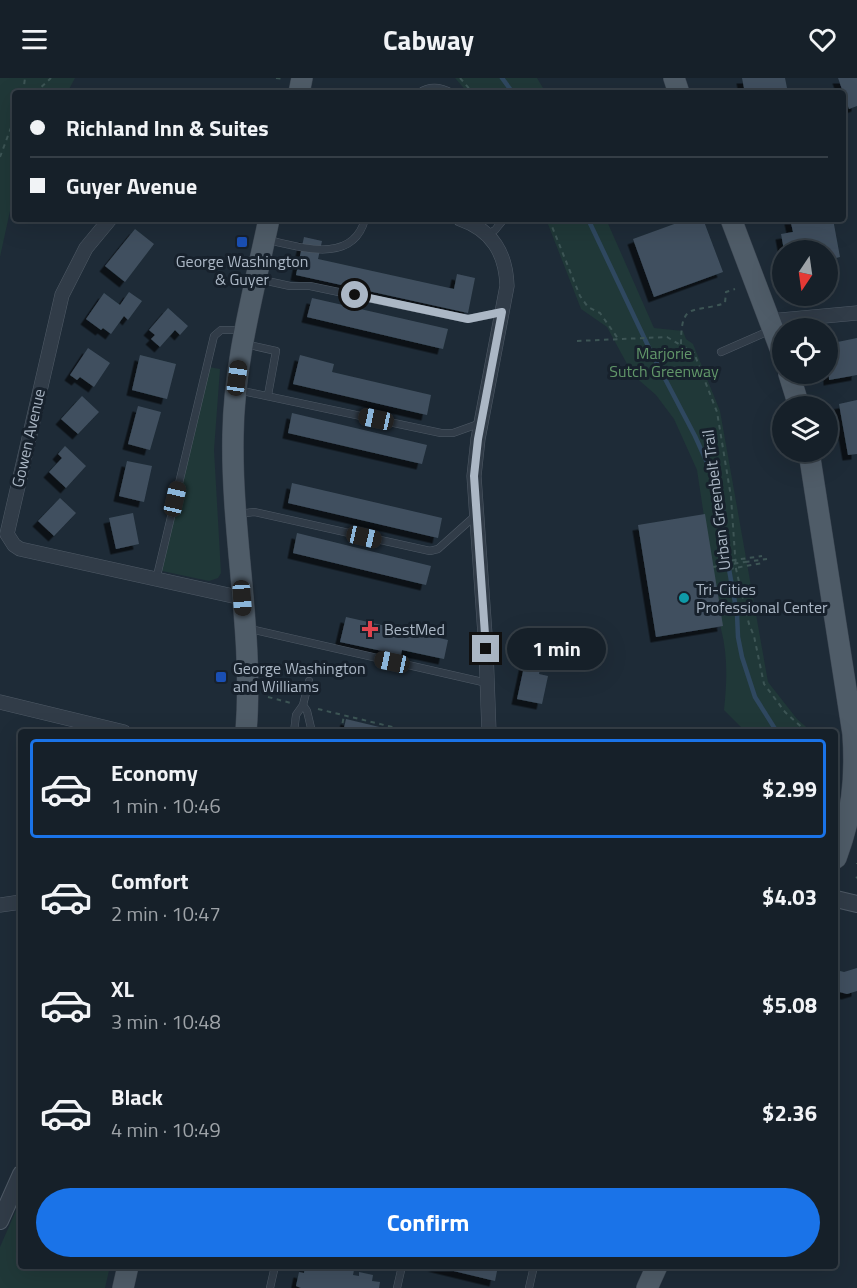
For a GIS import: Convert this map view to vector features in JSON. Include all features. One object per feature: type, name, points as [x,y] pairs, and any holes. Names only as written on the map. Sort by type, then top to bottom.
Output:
[{"type":"main road","points":[[732,222],[772,325]]},
{"type":"main road","points":[[246,729],[248,677],[232,434],[243,337],[267,229]]},
{"type":"main road","points":[[811,462],[853,734],[854,790],[838,845]]},
{"type":"main road","points":[[123,1288],[127,1269]]},
{"type":"main road","points":[[647,1288],[656,1269]]},
{"type":"street","name":"Gowen Avenue","points":[[108,222],[86,248],[62,295],[7,534],[14,545],[20,549],[242,598]]},
{"type":"street","points":[[467,222],[488,234],[502,255],[507,270],[507,286],[481,423],[474,476],[489,729]]},
{"type":"street","points":[[822,318],[857,313]]},
{"type":"street","points":[[0,702],[112,729]]},
{"type":"street","points":[[838,899],[857,904]]},
{"type":"street","points":[[0,905],[18,902]]},
{"type":"street","points":[[1,1216],[18,1180]]},
{"type":"lane","points":[[426,90],[432,87],[445,90]]},
{"type":"lane","points":[[267,229],[307,249],[328,251],[339,247],[357,235],[364,222]]},
{"type":"lane","points":[[488,234],[502,222]]},
{"type":"lane","points":[[256,279],[290,286],[310,286],[468,319],[502,312]]},
{"type":"lane","points":[[721,352],[772,325]]},
{"type":"lane","points":[[156,580],[214,336],[221,330],[276,351],[268,395]]},
{"type":"lane","points":[[236,390],[441,433],[453,433],[481,423]]},
{"type":"lane","points":[[236,514],[254,512],[430,551],[438,549],[477,515]]},
{"type":"lane","points":[[244,628],[488,683]]},
{"type":"lane","points":[[294,729],[296,716],[303,705],[309,681]]},
{"type":"lane","points":[[303,705],[307,711],[311,729]]},
{"type":"lane","points":[[270,1288],[274,1269]]},
{"type":"lane","points":[[397,1288],[401,1269]]},
{"type":"lane","points":[[529,1288],[533,1269]]},
{"type":"path","points":[[37,90],[51,78]]},
{"type":"path","points":[[460,78],[470,90]]},
{"type":"path","points":[[0,157],[12,125]]},
{"type":"path","points":[[550,222],[580,296],[588,307],[600,314],[619,340]]},
{"type":"path","points":[[681,344],[682,322],[688,313],[698,308],[711,308],[725,303],[726,292],[735,289]]},
{"type":"path","name":"Urban Greenbelt Trail","points":[[619,340],[666,337],[694,352],[717,412],[731,497],[736,569],[764,684],[785,711],[804,729]]},
{"type":"path","points":[[577,341],[619,340]]},
{"type":"path","points":[[725,565],[728,561],[762,556]]},
{"type":"path","points":[[713,567],[767,559]]},
{"type":"path","points":[[725,565],[729,569],[763,564]]},
{"type":"path","points":[[268,697],[294,703]]},
{"type":"path","points":[[311,707],[401,729]]},
{"type":"path","points":[[341,729],[345,715]]},
{"type":"green space","points":[[0,78],[75,78],[69,90],[12,90],[12,207],[0,257]]},
{"type":"green space","points":[[455,78],[537,78],[544,90],[465,90]]},
{"type":"green space","name":"Marjorie Sutch Greenway","points":[[547,222],[607,222],[654,328],[683,331],[686,339],[693,344],[720,411],[768,682],[797,719],[809,729],[743,729],[724,710],[725,649],[697,470],[674,419],[656,395],[633,375],[607,327],[581,309]]},
{"type":"green space","points":[[209,367],[220,369],[214,450],[221,573],[218,578],[209,581],[162,571]]},
{"type":"green space","points":[[18,1206],[18,1269],[109,1269],[105,1288],[0,1288],[0,1247]]},
{"type":"building","points":[[742,78],[785,78],[787,90],[744,90]]},
{"type":"building","points":[[838,78],[857,78],[857,106],[849,109],[846,90],[842,90]]},
{"type":"building","points":[[680,222],[704,222],[723,272],[654,297],[633,239]]},
{"type":"building","points":[[791,222],[834,222],[837,240],[782,240],[781,234],[793,232]]},
{"type":"building","points":[[135,229],[154,244],[125,282],[105,266]]},
{"type":"building","points":[[304,237],[322,241],[318,259],[454,289],[457,274],[475,278],[468,313],[296,275]]},
{"type":"building","points":[[129,292],[142,301],[128,320],[124,316],[111,334],[86,319],[104,293],[120,305]]},
{"type":"building","points":[[312,298],[448,329],[443,349],[307,317]]},
{"type":"building","points":[[168,308],[188,326],[180,335],[175,330],[160,347],[151,339],[155,335],[149,330]]},
{"type":"building","points":[[857,338],[857,375],[838,378],[838,342]]},
{"type":"building","points":[[88,348],[110,363],[94,387],[80,377],[77,380],[70,375]]},
{"type":"building","points":[[140,355],[176,364],[167,399],[132,390]]},
{"type":"building","points":[[300,355],[334,364],[332,372],[431,395],[427,415],[293,384]]},
{"type":"building","points":[[82,396],[99,412],[78,434],[61,419]]},
{"type":"building","points":[[857,400],[857,454],[848,455],[839,404]]},
{"type":"building","points":[[138,406],[161,412],[150,450],[128,444]]},
{"type":"building","points":[[292,413],[427,445],[422,464],[288,433]]},
{"type":"building","points":[[65,446],[86,466],[66,488],[49,472],[62,458],[58,454]]},
{"type":"building","points":[[127,461],[152,466],[144,502],[119,496]]},
{"type":"building","points":[[292,483],[442,518],[438,538],[288,503]]},
{"type":"building","points":[[60,498],[76,513],[54,536],[38,521]]},
{"type":"building","points":[[133,513],[139,544],[116,549],[109,518]]},
{"type":"building","name":"Tri-Cities Professional Center","points":[[705,514],[723,626],[656,637],[638,525]]},
{"type":"building","points":[[297,533],[431,566],[426,585],[293,553]]},
{"type":"building","name":"BestMed","points":[[346,617],[448,640],[444,659],[402,650],[401,655],[340,642]]},
{"type":"building","points":[[525,662],[541,665],[539,674],[548,676],[542,704],[517,699]]},
{"type":"building","points":[[346,719],[388,729],[344,729]]},
{"type":"building","points":[[857,968],[857,991],[847,994],[838,992],[838,970],[844,972]]},
{"type":"building","points":[[305,1269],[339,1271],[340,1269],[349,1269],[354,1270],[353,1275],[359,1276],[359,1272],[373,1275],[372,1281],[380,1282],[379,1288],[301,1288],[296,1286],[299,1272],[304,1273]]},
{"type":"building","points":[[445,1269],[497,1269],[495,1281]]},
{"type":"waterway","points":[[502,78],[511,90]]},
{"type":"waterway","points":[[589,222],[718,487],[723,511],[722,530],[742,657],[755,697],[775,729]]},
{"type":"place","name":"George Washington & Guyer","points":[[242,242]]},
{"type":"place","name":"Tri-Cities Professional Center","points":[[684,598]]},
{"type":"place","name":"BestMed","points":[[370,629]]},
{"type":"place","name":"George Washington and Williams","points":[[221,677]]},
{"type":"route","points":[[355,295],[468,319],[502,312],[478,439],[474,476],[486,649]]}]
